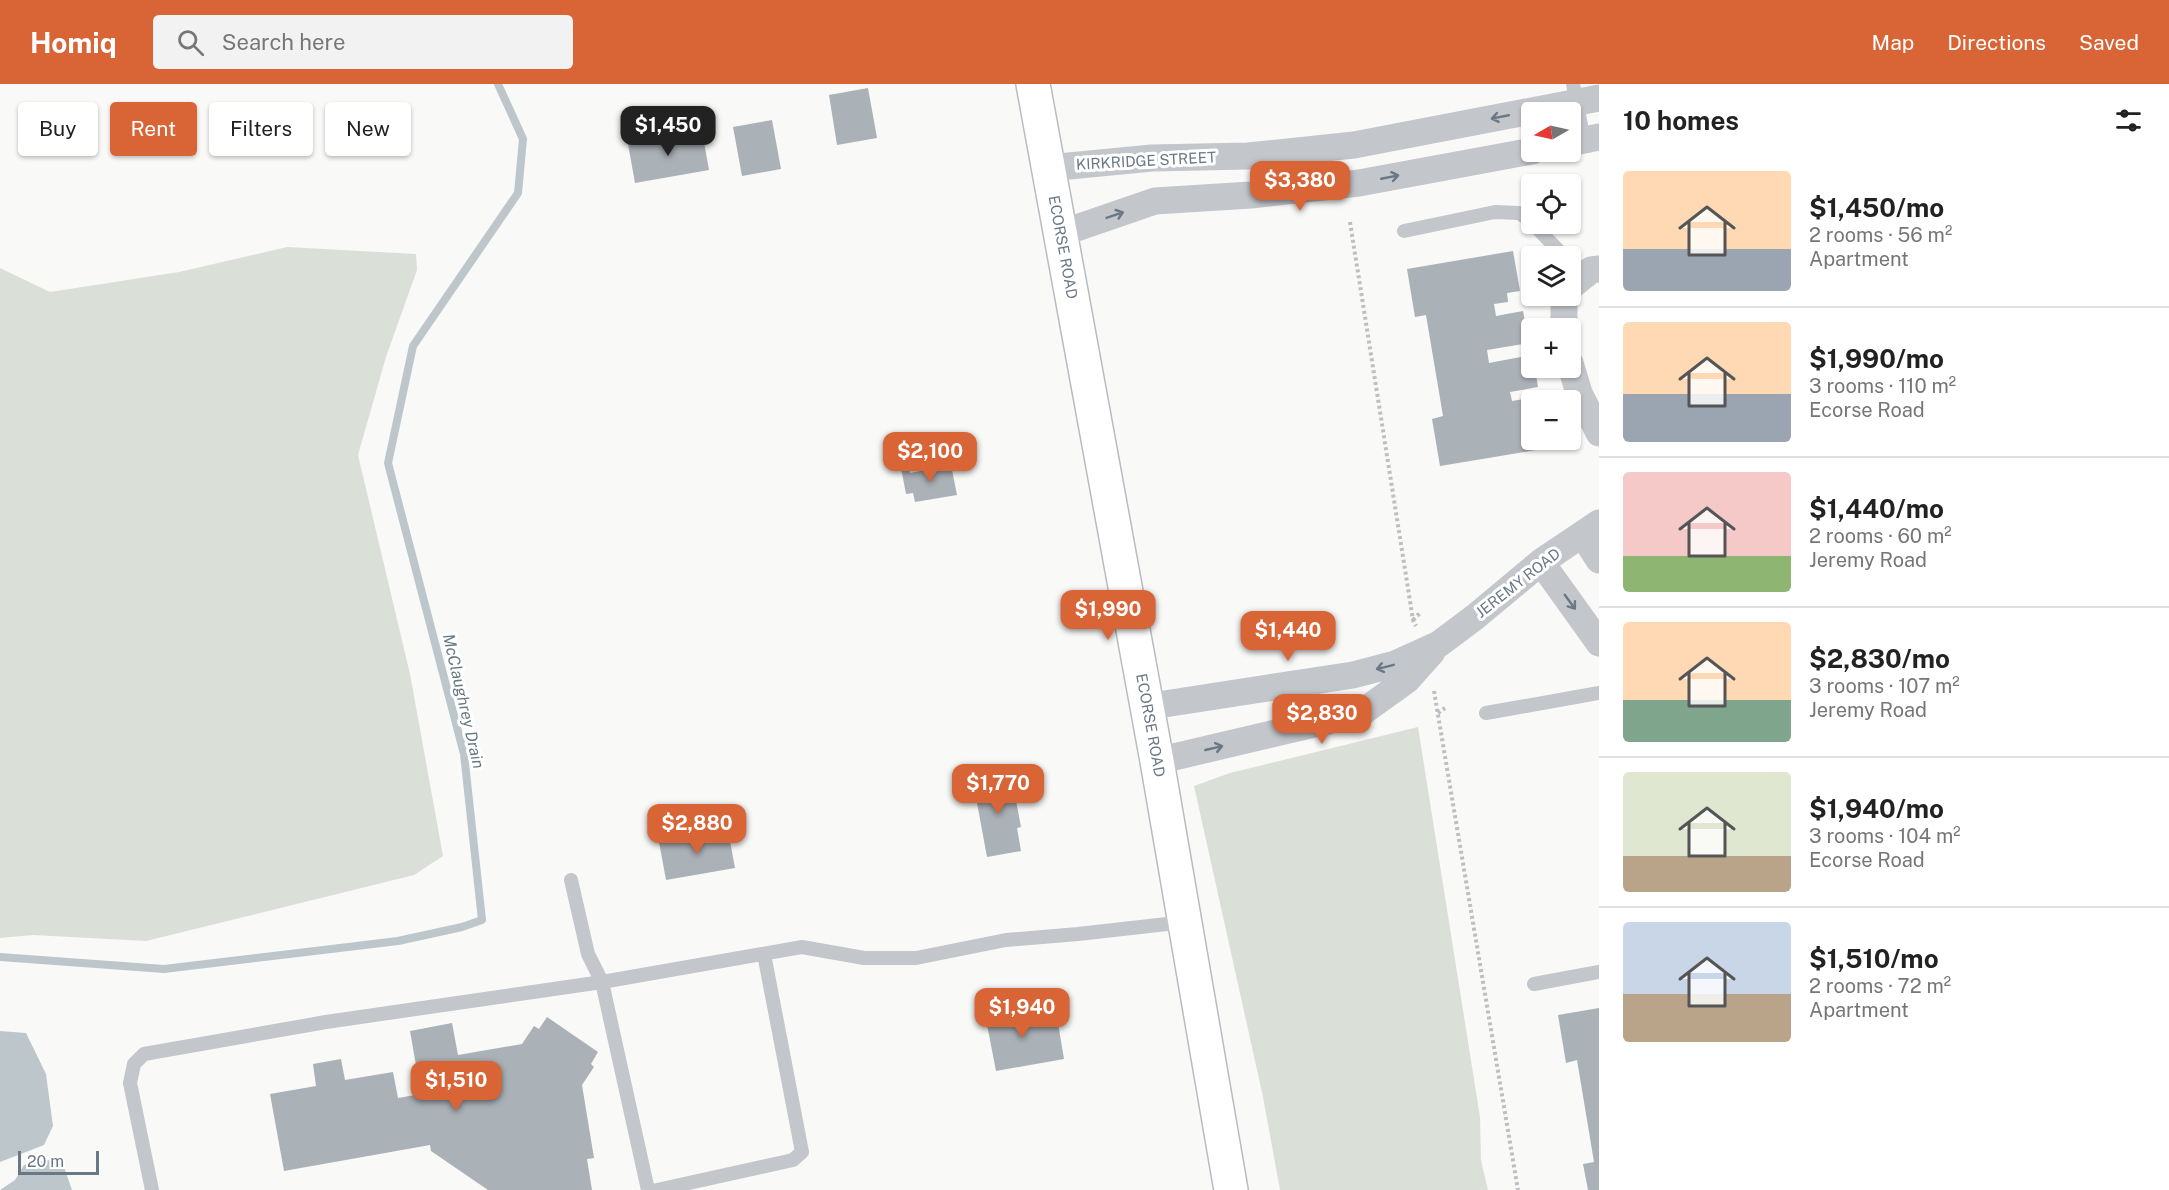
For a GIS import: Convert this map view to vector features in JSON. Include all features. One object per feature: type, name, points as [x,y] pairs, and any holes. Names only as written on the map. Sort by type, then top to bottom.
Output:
[{"type":"main road","name":"ECORSE ROAD","points":[[1033,84],[1145,707],[1157,761],[1231,1190]]},
{"type":"street","name":"KIRKRIDGE STREET","points":[[1048,168],[1152,158],[1248,156],[1354,145],[1583,95]]},
{"type":"street","points":[[1059,234],[1155,201],[1251,195],[1359,183],[1521,153]]},
{"type":"street","points":[[1574,378],[1579,393],[1599,433]]},
{"type":"street","points":[[1591,529],[1599,560]]},
{"type":"street","name":"JEREMY ROAD","points":[[1157,761],[1361,712],[1407,680],[1431,650],[1541,562],[1591,529]]},
{"type":"street","points":[[1541,562],[1599,643]]},
{"type":"street","name":"JEREMY ROAD","points":[[1145,707],[1353,675],[1395,664],[1431,650]]},
{"type":"lane","points":[[1583,95],[1584,140]]},
{"type":"lane","points":[[1404,231],[1495,212],[1521,215]]},
{"type":"lane","points":[[1543,234],[1554,246]]},
{"type":"lane","points":[[1486,713],[1599,693]]},
{"type":"lane","points":[[571,880],[588,954],[602,982],[648,1190]]},
{"type":"lane","points":[[152,1190],[130,1083],[134,1064],[144,1054],[326,1022],[602,982],[802,947],[864,958],[916,958],[1006,940],[1185,922]]},
{"type":"lane","points":[[657,1190],[793,1160],[802,1152],[764,954]]},
{"type":"lane","points":[[1534,984],[1599,972]]},
{"type":"path","points":[[1350,222],[1413,620],[1431,650],[1438,714],[1518,1190]]},
{"type":"path","points":[[1413,620],[1421,612]]},
{"type":"path","points":[[1438,714],[1446,708]]},
{"type":"shaded area","points":[[287,247],[416,254],[417,270],[386,357],[358,455],[410,674],[443,856],[414,875],[146,941],[33,935],[0,938],[0,268],[50,292],[179,272]]},
{"type":"shaded area","points":[[1418,727],[1480,1117],[1481,1160],[1488,1190],[1280,1190],[1263,1097],[1194,786],[1230,773]]},
{"type":"shaded area","points":[[0,1031],[26,1033],[46,1074],[53,1126],[44,1145],[0,1162]]},
{"type":"shaded area","points":[[48,1160],[63,1164],[72,1190],[0,1190],[15,1180],[24,1165]]},
{"type":"building","points":[[868,88],[877,138],[837,145],[829,95]]},
{"type":"building","points":[[772,120],[781,169],[742,176],[733,127]]},
{"type":"building","points":[[702,131],[709,170],[635,183],[628,144]]},
{"type":"building","points":[[1513,251],[1520,291],[1507,293],[1508,302],[1494,304],[1496,316],[1523,311],[1521,344],[1487,350],[1489,363],[1521,357],[1521,378],[1537,378],[1538,387],[1510,392],[1512,401],[1521,400],[1521,450],[1536,450],[1440,466],[1432,419],[1443,416],[1426,315],[1415,317],[1407,269]]},
{"type":"building","points":[[951,465],[957,495],[915,502],[913,493],[906,494],[901,468],[909,467],[910,473]]},
{"type":"building","points":[[1011,774],[1021,827],[1017,828],[1021,851],[987,857],[973,781]]},
{"type":"building","points":[[728,830],[735,868],[666,880],[659,842]]},
{"type":"building","points":[[1014,1003],[1018,1024],[1057,1017],[1064,1059],[996,1071],[984,1009]]},
{"type":"building","points":[[1599,1008],[1599,1190],[1588,1190],[1583,1164],[1594,1162],[1577,1060],[1566,1063],[1558,1015]]},
{"type":"building","points":[[547,1017],[598,1052],[591,1064],[594,1067],[582,1085],[594,1158],[587,1159],[592,1190],[488,1190],[431,1151],[430,1145],[284,1171],[270,1094],[316,1086],[313,1064],[341,1059],[345,1080],[393,1072],[398,1098],[421,1094],[410,1031],[452,1023],[458,1055],[522,1044],[534,1026],[539,1029]]},
{"type":"waterway","name":"McClaughrey Drain","points":[[0,957],[164,969],[398,941],[462,927],[482,920],[464,754],[388,463],[413,346],[518,193],[523,139],[498,84]]}]
